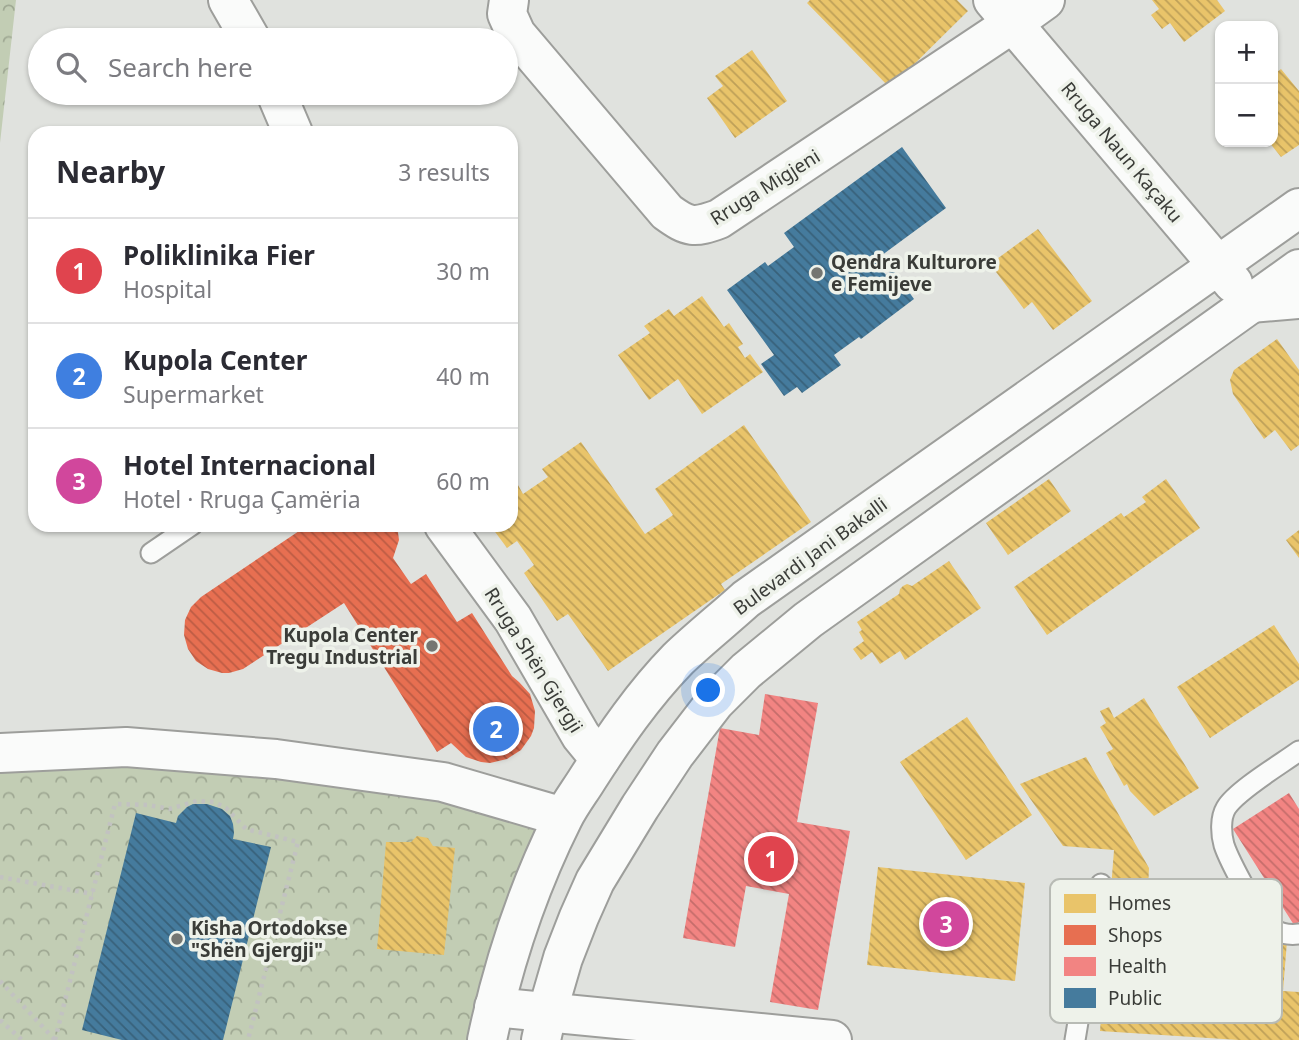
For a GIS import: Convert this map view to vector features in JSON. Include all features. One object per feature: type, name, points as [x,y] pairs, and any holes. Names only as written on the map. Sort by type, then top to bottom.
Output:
[{"type":"street","points":[[228,0],[244,28]]},
{"type":"street","name":"Rruga Migjeni","points":[[509,0],[507,15],[513,28]]},
{"type":"street","points":[[1003,12],[1045,0]]},
{"type":"street","name":"Rruga Migjeni","points":[[518,36],[667,212],[682,223],[701,226],[719,219],[1003,12]]},
{"type":"street","name":"Rruga Naun Kaçaku","points":[[1003,12],[1250,303]]},
{"type":"street","points":[[281,105],[290,126]]},
{"type":"street","name":"Bulevardi Jani Bakalli","points":[[490,1024],[525,907],[563,817],[614,737],[679,659],[746,599],[1299,208]]},
{"type":"street","points":[[544,1027],[563,958],[595,881],[675,754],[723,694],[746,671],[808,620],[1299,269]]},
{"type":"street","points":[[1250,303],[1299,299]]},
{"type":"street","name":"Rruga Shën Gjergji","points":[[449,532],[513,619],[581,736],[600,759]]},
{"type":"street","points":[[0,752],[126,747],[276,759],[443,782],[563,817]]},
{"type":"street","points":[[490,1024],[832,1040]]},
{"type":"lane","points":[[151,553],[182,532]]},
{"type":"lane","points":[[1241,879],[1224,846],[1221,827],[1225,809],[1237,795],[1299,751]]},
{"type":"lane","points":[[1282,932],[1299,934]]},
{"type":"path","points":[[55,1040],[115,804],[169,809],[197,801],[214,802],[226,808],[246,828],[298,842],[248,1040]]},
{"type":"path","points":[[0,877],[93,894]]},
{"type":"path","points":[[0,981],[55,1040]]},
{"type":"path","points":[[0,1020],[22,1040]]},
{"type":"green space","points":[[0,0],[16,0],[0,143]]},
{"type":"green space","points":[[123,760],[440,793],[549,825],[477,1040],[0,1040],[0,765]]},
{"type":"building: Homes","points":[[810,0],[957,0],[968,11],[890,88],[807,3]]},
{"type":"building: Homes","points":[[1152,0],[1217,0],[1225,11],[1184,42],[1170,23],[1162,29],[1151,15],[1159,9]]},
{"type":"building: Homes","points":[[752,50],[787,101],[735,138],[707,98],[723,86],[715,76]]},
{"type":"building: Homes","points":[[1281,69],[1299,91],[1299,145],[1281,157],[1273,147],[1278,147],[1278,71]]},
{"type":"building: Homes","points":[[1038,229],[1092,301],[1053,330],[1032,302],[1024,309],[990,264]]},
{"type":"building: Homes","points":[[702,296],[724,327],[729,323],[743,344],[738,347],[745,358],[750,354],[763,372],[702,414],[678,379],[649,400],[618,355],[650,333],[644,326],[669,309],[674,316]]},
{"type":"building: Homes","points":[[1277,339],[1299,370],[1299,445],[1291,451],[1275,430],[1264,439],[1233,394],[1230,380],[1234,370]]},
{"type":"building: Homes","points":[[744,425],[811,522],[721,584],[725,590],[608,671],[568,614],[557,621],[524,573],[534,565],[517,541],[507,548],[495,532],[518,532],[518,485],[523,494],[548,477],[542,469],[581,442],[645,534],[673,515],[655,489]]},
{"type":"building: Homes","points":[[1049,479],[1071,511],[1008,555],[986,523]]},
{"type":"building: Homes","points":[[1166,479],[1200,528],[1047,635],[1014,587],[1121,513],[1124,517],[1146,502],[1142,497]]},
{"type":"building: Homes","points":[[1299,530],[1299,558],[1286,540]]},
{"type":"building: Homes","points":[[949,561],[981,608],[905,660],[900,651],[880,664],[872,652],[861,660],[853,649],[864,641],[857,622],[899,594],[903,586],[912,586]]},
{"type":"building: Homes","points":[[1274,625],[1299,664],[1299,680],[1210,738],[1177,687]]},
{"type":"building: Homes","points":[[1144,698],[1199,788],[1154,816],[1130,791],[1127,784],[1124,786],[1106,753],[1113,749],[1100,727],[1106,723],[1100,711],[1109,707],[1114,718]]},
{"type":"building: Homes","points":[[967,717],[1032,815],[966,860],[900,762]]},
{"type":"building: Homes","points":[[1086,757],[1149,868],[1148,879],[1112,879],[1114,850],[1063,846],[1020,784]]},
{"type":"building: Homes","points":[[417,836],[428,838],[433,846],[455,848],[444,955],[377,949],[386,842],[411,842]]},
{"type":"building: Homes","points":[[878,867],[1025,883],[1015,981],[867,965]]},
{"type":"building: Homes","points":[[1282,941],[1287,941],[1283,991],[1299,992],[1299,1040],[1239,1040],[1100,1031],[1101,1023],[1282,1023]]},
{"type":"building: Shops","name":"Kupola Center Tregu Industrial","points":[[298,532],[398,532],[399,540],[393,558],[411,584],[426,574],[457,622],[472,613],[512,676],[530,694],[535,711],[531,736],[521,750],[507,759],[490,763],[466,757],[451,743],[437,752],[344,603],[243,669],[222,673],[208,669],[196,661],[188,649],[184,635],[185,620],[191,607],[201,597]]},
{"type":"building: Health","points":[[765,694],[818,703],[797,822],[850,831],[818,1010],[770,1002],[789,894],[746,886],[735,947],[683,938],[720,728],[759,735]]},
{"type":"building: Health","points":[[1289,793],[1299,809],[1299,922],[1294,925],[1282,906],[1282,879],[1265,879],[1233,829]]},
{"type":"building: Public","name":"Qendra Kulturore e Femijeve","points":[[902,147],[946,208],[874,261],[886,275],[893,270],[914,299],[861,339],[859,337],[834,355],[841,365],[802,393],[797,387],[784,396],[761,364],[774,355],[727,290],[765,262],[768,266],[794,247],[784,233]]},
{"type":"building: Public","name":"Kisha Ortodokse \"Shën Gjergji\"","points":[[193,804],[207,804],[222,809],[230,816],[233,839],[271,847],[223,1040],[122,1040],[82,1030],[136,813],[176,823],[178,816]]},
{"type":"place","name":"Qendra Kulturore e Femijeve","points":[[817,273]]},
{"type":"place","name":"Kupola Center Tregu Industrial","points":[[432,646]]},
{"type":"place","name":"Kupola Center","points":[[496,729]]},
{"type":"place","name":"Poliklinika Fier","points":[[771,859]]},
{"type":"place","name":"Hotel Internacional","points":[[946,924]]},
{"type":"place","name":"Kisha Ortodokse \"Shën Gjergji\"","points":[[177,939]]}]
